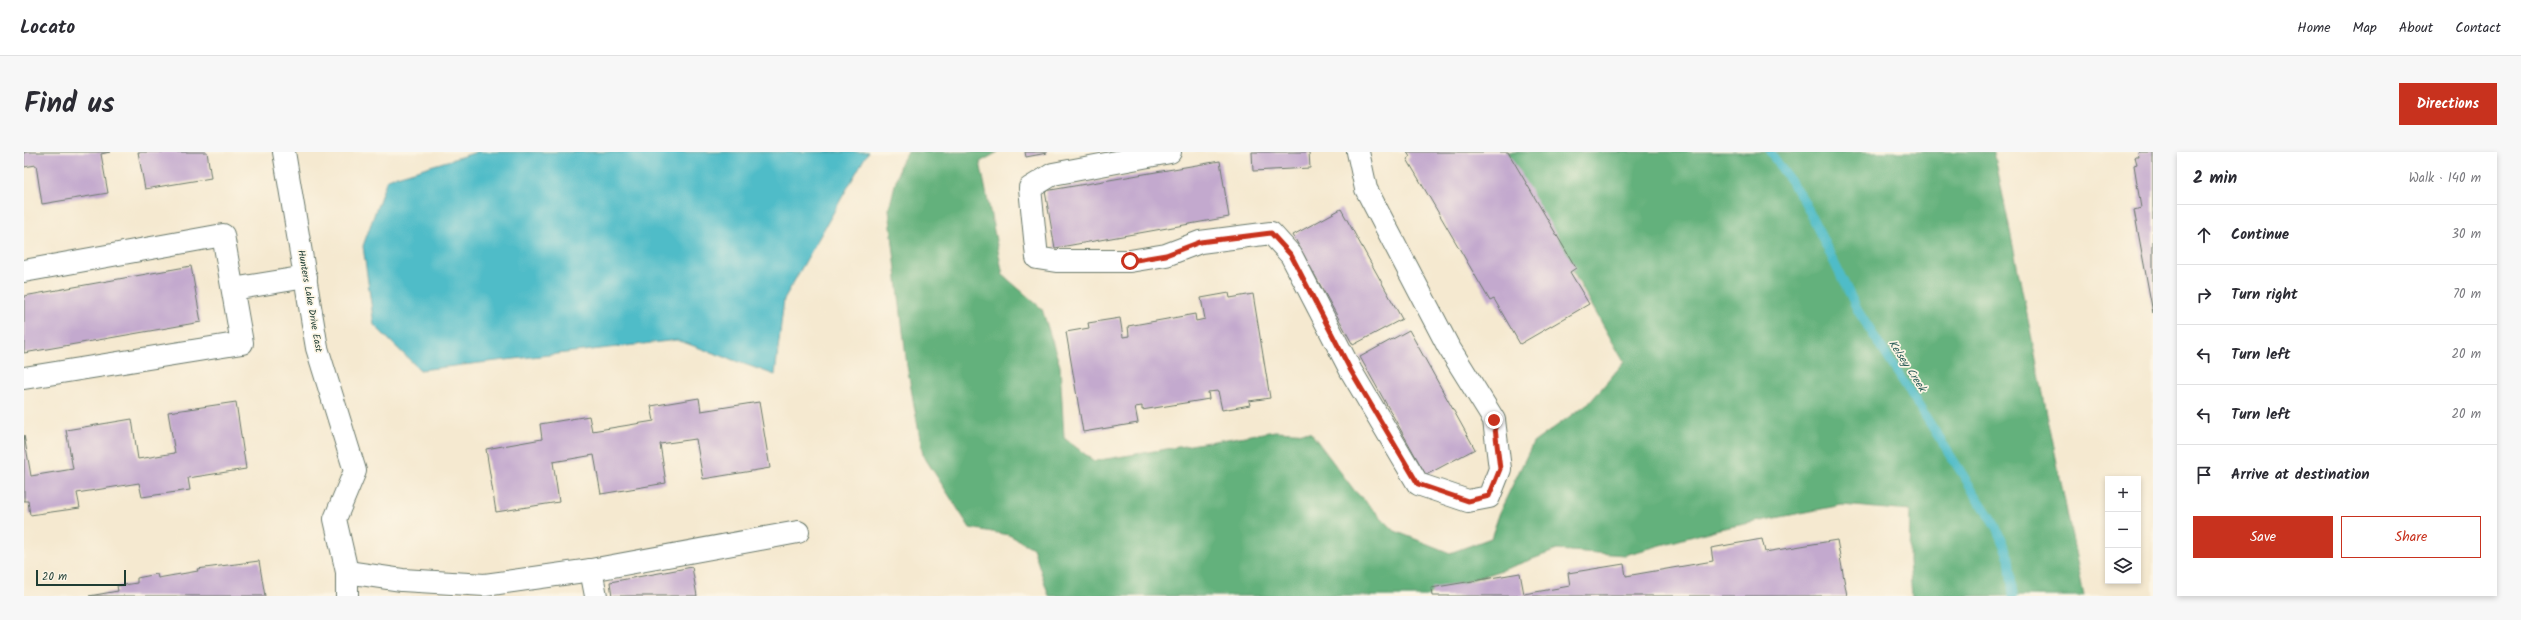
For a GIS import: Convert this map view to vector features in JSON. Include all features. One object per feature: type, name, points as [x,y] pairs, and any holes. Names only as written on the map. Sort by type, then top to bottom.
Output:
[{"type":"street","name":"Hunters Lake Drive East","points":[[284,152],[317,348],[355,471],[334,519],[348,572]]},
{"type":"street","points":[[1170,152],[1052,174],[1030,188],[1037,258],[1056,261],[1130,261],[1166,255],[1200,242],[1271,233],[1291,255],[1351,371],[1418,484],[1468,501],[1489,496],[1500,469],[1494,420],[1448,346],[1383,223],[1366,189],[1358,152]]},
{"type":"street","points":[[24,271],[223,235],[242,343],[24,378]]},
{"type":"street","points":[[233,289],[306,277]]},
{"type":"street","points":[[347,596],[348,572],[402,580],[485,585],[591,570],[798,532]]},
{"type":"street","points":[[591,570],[596,596]]},
{"type":"green space","points":[[908,152],[998,152],[980,162],[1003,275],[1042,309],[1060,366],[1064,438],[1094,461],[1275,431],[1311,433],[1354,490],[1395,531],[1450,553],[1491,538],[1501,509],[1533,443],[1591,401],[1624,362],[1505,152],[1994,152],[2084,596],[1912,596],[1909,562],[1910,511],[1842,505],[1719,529],[1625,555],[1557,550],[1508,568],[1430,593],[1429,596],[1049,596],[1033,548],[1009,535],[970,528],[923,455],[907,366],[889,209],[900,164]]},
{"type":"water","points":[[477,152],[868,152],[784,299],[775,375],[677,340],[420,370],[374,325],[363,246],[387,179]]},
{"type":"building","points":[[24,152],[110,152],[101,154],[108,193],[42,204],[36,165],[24,167]]},
{"type":"building","points":[[138,152],[207,152],[211,178],[145,189]]},
{"type":"building","points":[[1025,152],[1047,152],[1047,153],[1026,157]]},
{"type":"building","points":[[1252,152],[1309,152],[1310,168],[1253,171]]},
{"type":"building","points":[[1407,152],[1508,152],[1576,268],[1570,272],[1589,304],[1520,344],[1494,299],[1490,301],[1407,159],[1410,157]]},
{"type":"building","points":[[2138,152],[2153,152],[2153,313],[2134,210],[2141,208],[2134,165],[2137,164],[2135,157],[2139,157]]},
{"type":"building","points":[[1220,161],[1229,217],[1055,248],[1045,191]]},
{"type":"building","points":[[1341,209],[1402,319],[1353,345],[1293,235]]},
{"type":"building","points":[[191,266],[201,322],[24,353],[24,296]]},
{"type":"building","points":[[1229,293],[1230,298],[1253,294],[1270,398],[1249,401],[1250,405],[1222,410],[1218,391],[1208,392],[1209,399],[1142,410],[1142,406],[1135,407],[1138,423],[1083,432],[1066,332],[1089,328],[1088,323],[1120,318],[1123,337],[1129,336],[1128,326],[1195,314],[1196,321],[1205,319],[1201,298]]},
{"type":"building","points":[[1409,330],[1475,449],[1426,475],[1360,357]]},
{"type":"building","points":[[699,398],[701,411],[759,402],[770,468],[703,479],[696,439],[660,444],[666,483],[601,494],[594,455],[553,462],[559,502],[496,512],[486,449],[542,439],[540,424],[589,416],[592,431],[654,421],[651,406]]},
{"type":"building","points":[[236,402],[246,469],[188,478],[190,490],[142,497],[139,483],[77,493],[80,508],[30,515],[28,501],[24,501],[24,435],[31,476],[73,469],[66,430],[132,419],[138,459],[175,453],[168,412]]},
{"type":"building","points":[[1762,539],[1765,552],[1837,540],[1847,596],[1432,596],[1431,588],[1520,573],[1524,594],[1570,586],[1568,573],[1624,564],[1626,576],[1713,561],[1711,548]]},
{"type":"building","points":[[259,561],[265,596],[89,596],[118,591],[117,586],[137,583],[137,578],[157,574],[158,578],[198,571],[197,569]]},
{"type":"building","points":[[692,567],[697,596],[612,596],[610,582]]},
{"type":"waterway","name":"Kelsey Creek","points":[[1770,152],[1803,199],[1858,311],[1995,525],[2009,558],[2013,596]]},
{"type":"route","points":[[1130,261],[1166,255],[1200,242],[1271,233],[1291,255],[1351,371],[1418,484],[1446,495],[1468,501],[1489,496],[1500,469],[1498,442],[1494,420]]}]
